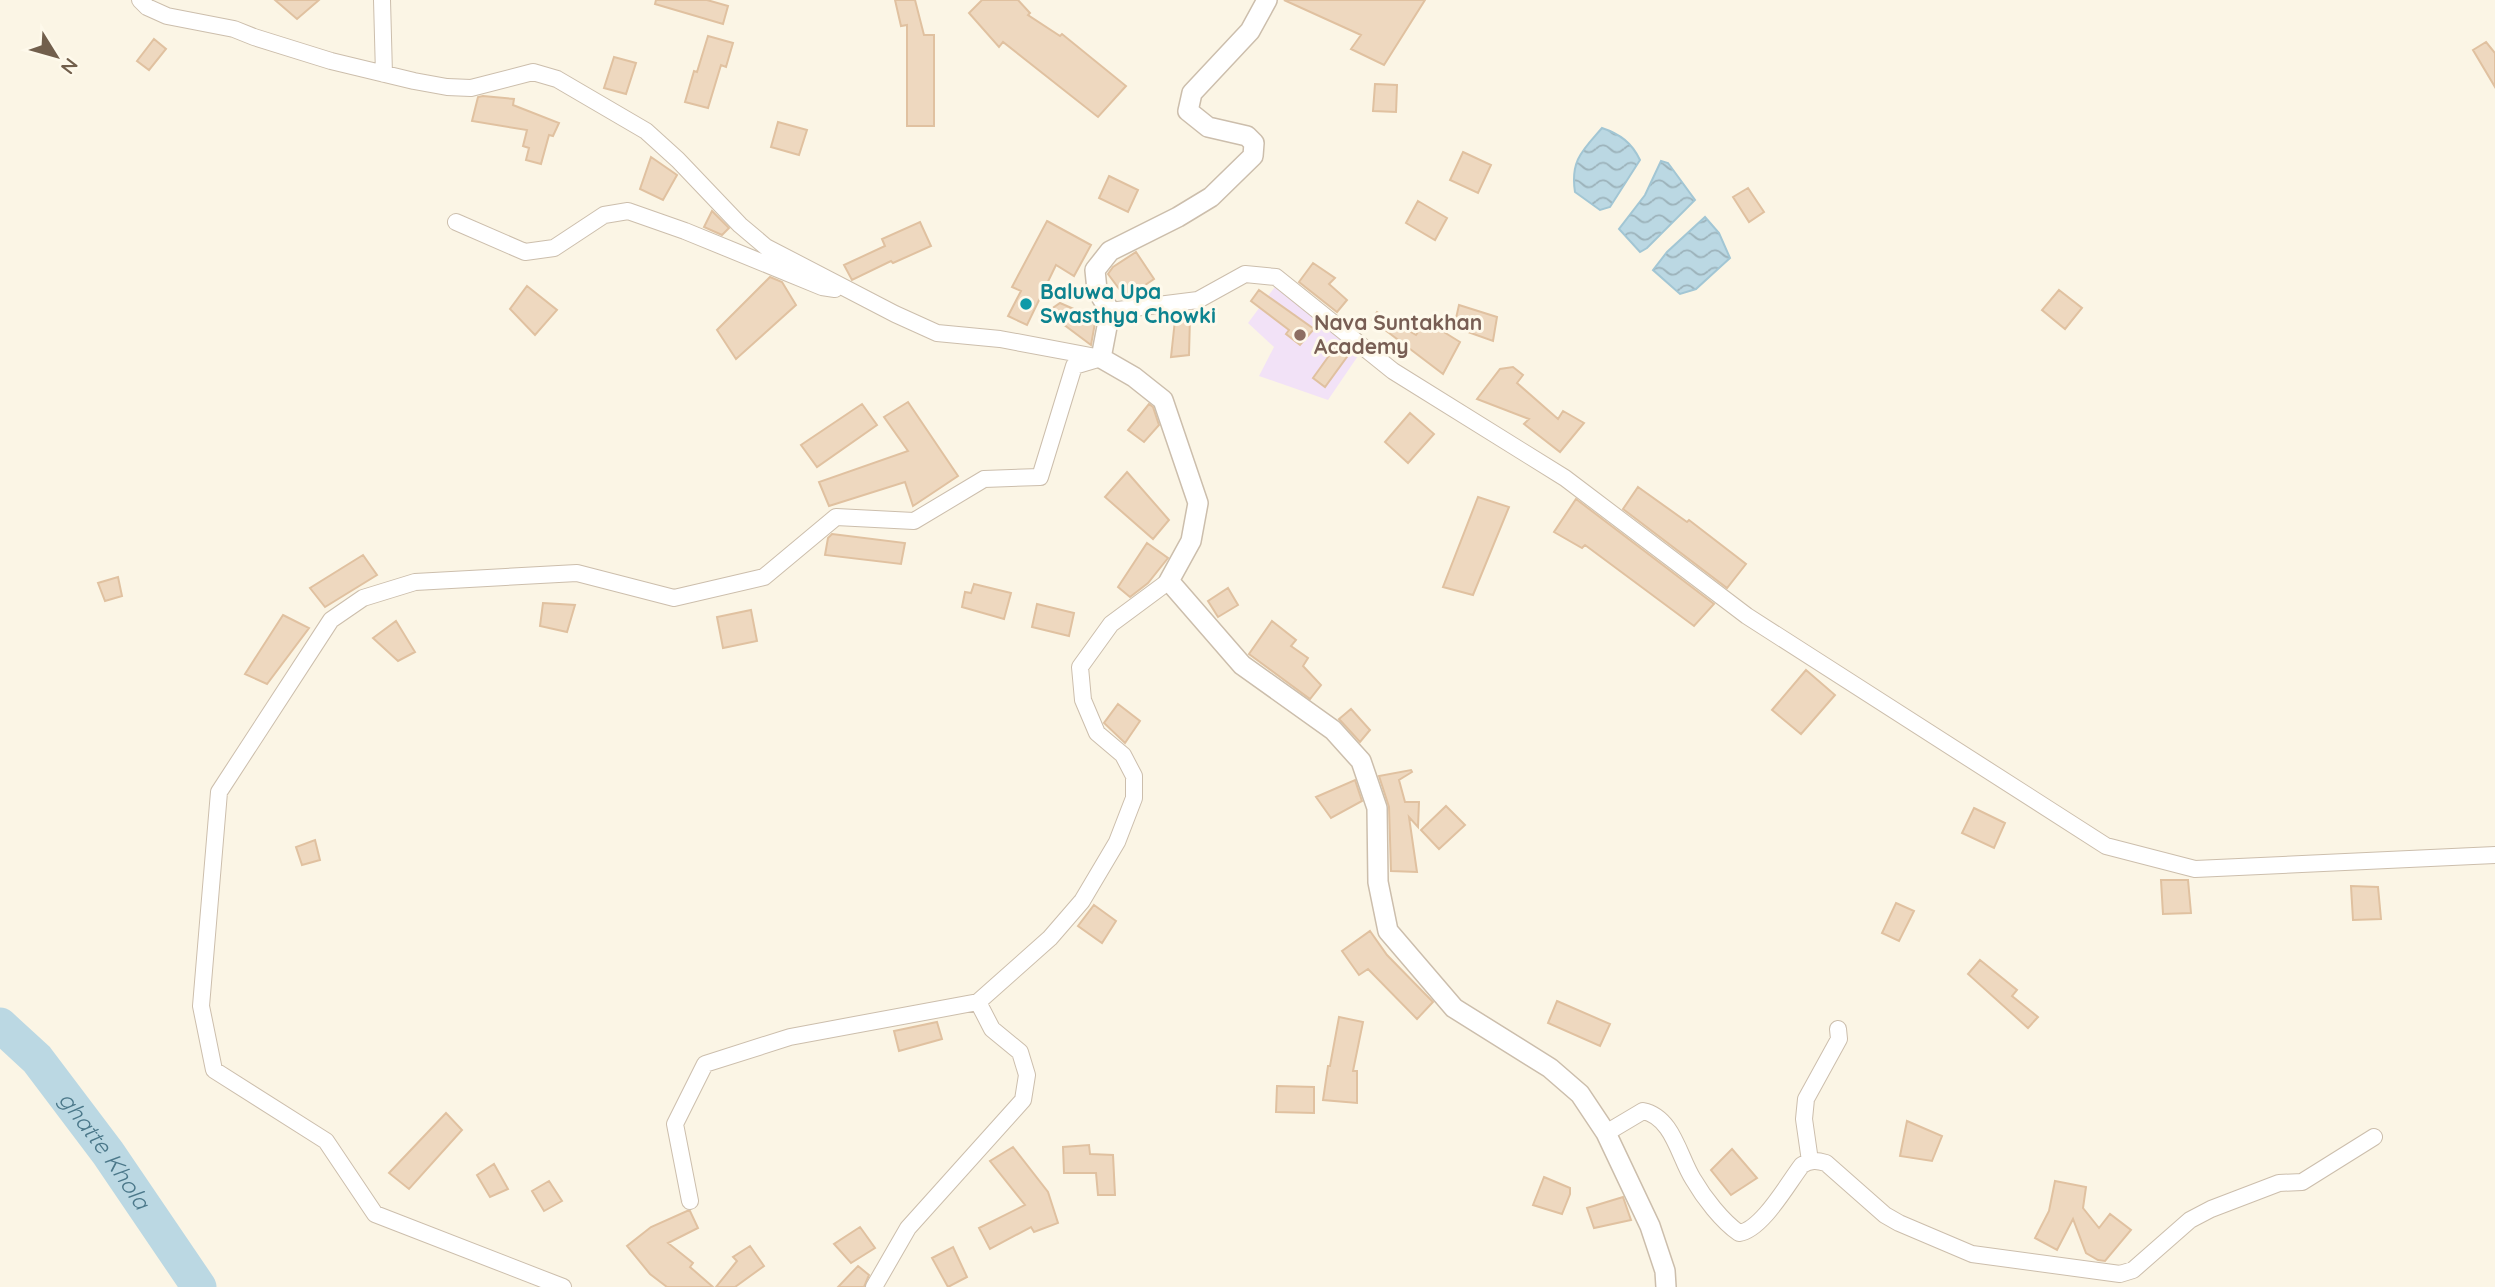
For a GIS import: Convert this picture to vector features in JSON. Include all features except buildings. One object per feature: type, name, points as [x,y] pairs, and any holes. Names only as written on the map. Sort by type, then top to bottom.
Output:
[{"type":"street","points":[[140,0],[167,16],[234,29],[331,61],[447,87],[471,88],[533,72],[557,79],[646,131],[687,169],[740,225],[766,247],[937,333],[1000,339],[1101,358],[1134,377],[1163,400],[1198,503],[1191,541],[1169,581],[1111,624],[1080,667],[1083,699],[1097,733],[1123,755],[1134,776],[1134,798],[1117,842],[1082,901],[1066,920],[1050,938],[978,1002],[790,1037],[705,1064],[675,1124],[690,1201]]},
{"type":"street","points":[[382,0],[384,74]]},
{"type":"street","points":[[1101,358],[1110,311],[1097,290],[1095,270],[1110,251],[1211,197],[1253,156],[1254,143],[1247,136],[1208,127],[1188,111],[1192,93],[1250,31],[1266,0]]},
{"type":"street","points":[[456,222],[525,252],[554,248],[604,215],[628,211],[685,231],[822,287],[858,293]]},
{"type":"street","points":[[1110,311],[1198,300],[1245,274],[1276,276],[1393,371],[1564,478],[1747,616],[2106,846],[2195,869],[2495,855]]},
{"type":"street","points":[[563,1287],[375,1214],[326,1141],[214,1070],[201,1006],[219,792],[331,620],[363,598],[415,582],[576,573],[674,598],[764,577],[836,517],[914,521],[984,479],[1040,477],[1074,366],[1101,358]]},
{"type":"street","points":[[1169,581],[1242,665],[1333,730],[1361,761],[1377,808],[1378,882],[1388,931],[1454,1008],[1550,1068],[1580,1094],[1606,1133],[1650,1226],[1665,1271],[1666,1287]]},
{"type":"street","points":[[874,1287],[908,1228],[1023,1100],[1027,1075],[1020,1052],[992,1029],[978,1002]]},
{"type":"street","points":[[1810,1161],[1804,1109],[1806,1099],[1839,1039],[1838,1029]]},
{"type":"street","points":[[1606,1133],[1643,1111],[1660,1118],[1675,1141],[1693,1180],[1730,1227],[1739,1233],[1748,1232],[1758,1224],[1802,1165],[1810,1161],[1826,1163],[1877,1210],[1899,1223],[1972,1254],[2120,1274],[2133,1270],[2190,1220],[2279,1183],[2302,1182],[2374,1137]]},
{"type":"shaded area","name":"Nava Suntakhan Academy","points":[[1277,284],[1360,353],[1328,400],[1259,376],[1274,347],[1248,323]]},
{"type":"water","points":[[1602,128],[1625,140],[1640,160],[1610,207],[1600,210],[1575,192],[1574,172],[1580,156]]},
{"type":"water","points":[[1661,161],[1668,163],[1695,200],[1640,252],[1619,229],[1645,195]]},
{"type":"water","points":[[1705,217],[1719,233],[1730,258],[1696,289],[1680,294],[1653,270],[1667,252]]},
{"type":"waterway","name":"ghatte Khola","points":[[0,1025],[37,1059],[108,1153],[199,1287]]},
{"type":"place","name":"Baluwa Upa Swasthya Chowki","points":[[1026,304]]},
{"type":"place","name":"Nava Suntakhan Academy","points":[[1300,335]]}]
